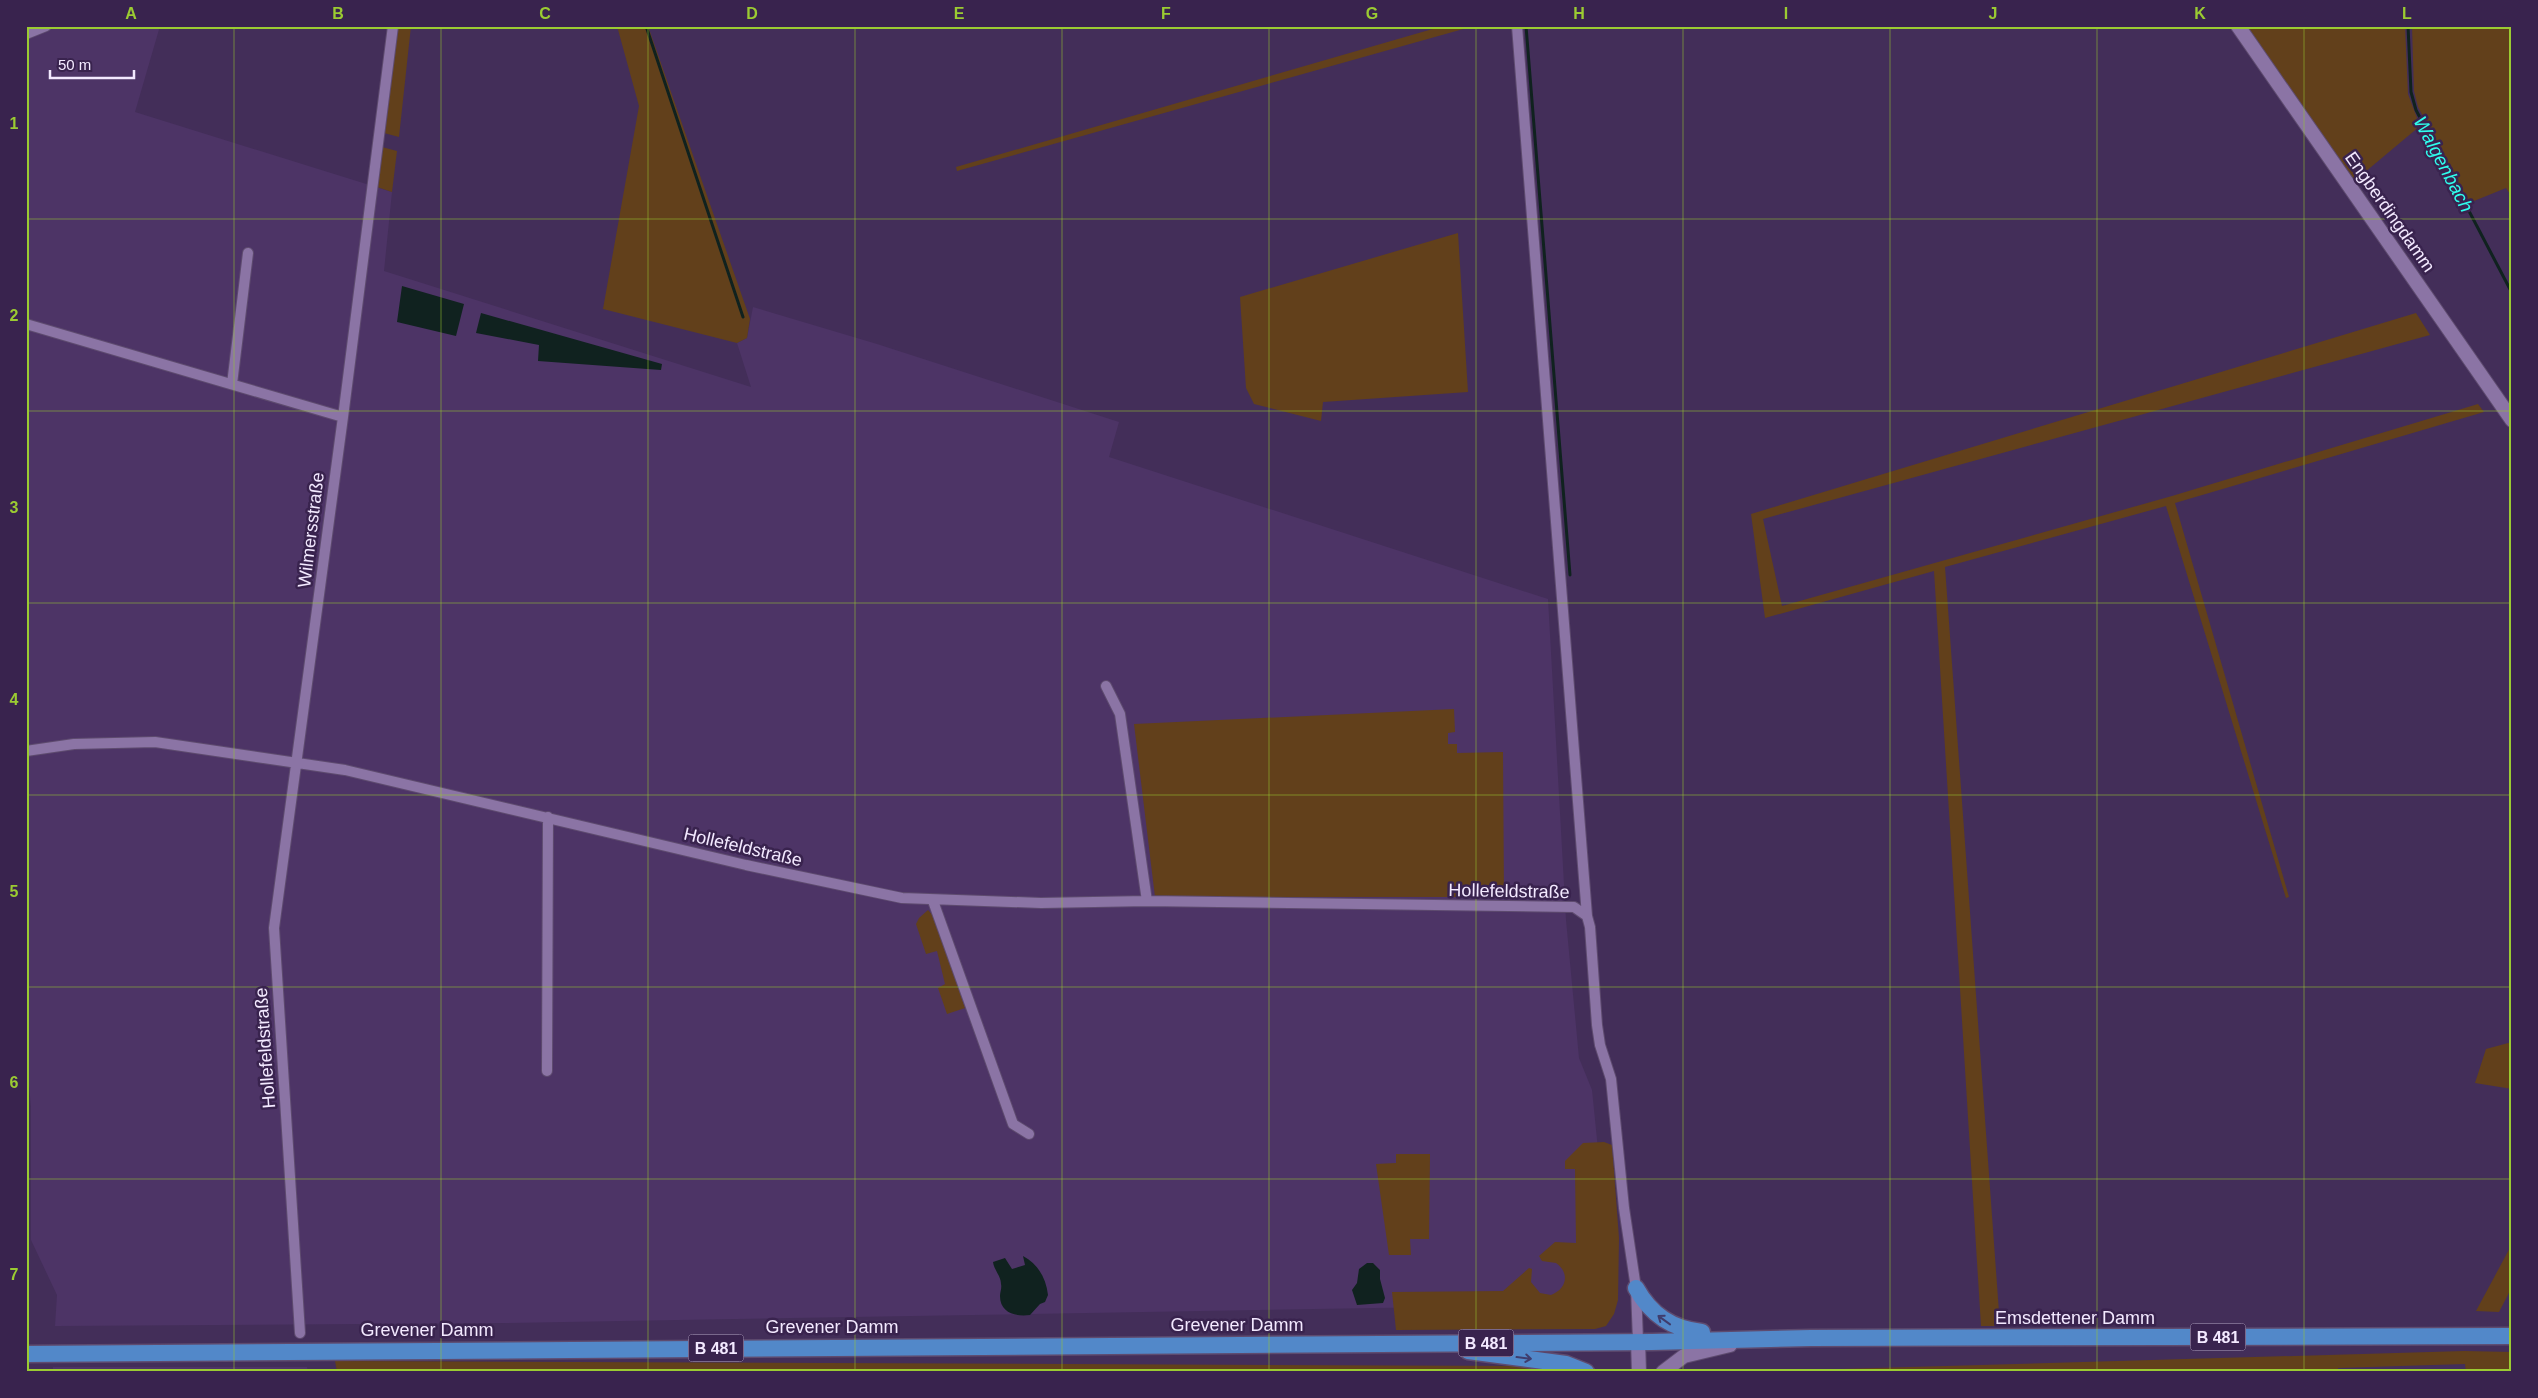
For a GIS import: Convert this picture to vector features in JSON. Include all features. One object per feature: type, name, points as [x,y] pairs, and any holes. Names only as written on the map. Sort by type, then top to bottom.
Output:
[{"type":"main road","points":[[1636,1288],[1647,1306],[1669,1324],[1680,1328],[1762,1340]]},
{"type":"main road","name":"Emsdettener Damm","points":[[1638,1341],[2512,1336]]},
{"type":"main road","name":"Grevener Damm","points":[[26,1354],[1638,1341]]},
{"type":"main road","points":[[1407,1344],[1566,1364],[1586,1372]]},
{"type":"street","points":[[26,34],[46,26]]},
{"type":"street","name":"Wilmersstraße","points":[[298,763],[393,26]]},
{"type":"street","points":[[1517,26],[1587,916]]},
{"type":"street","name":"Engberdingdamm","points":[[2238,26],[2512,420]]},
{"type":"street","points":[[232,384],[248,253]]},
{"type":"street","points":[[26,324],[343,417]]},
{"type":"street","points":[[1106,686],[1120,714],[1147,901]]},
{"type":"street","name":"Hollefeldstraße","points":[[26,751],[74,744],[155,742],[345,770],[746,865],[902,898],[933,901],[1041,903],[1147,901],[1568,907],[1579,909],[1587,916],[1590,927],[1598,1032],[1600,1045],[1611,1079],[1624,1208],[1636,1288],[1638,1341]]},
{"type":"street","name":"Hollefeldstraße","points":[[298,763],[274,928],[300,1333]]},
{"type":"street","points":[[547,1071],[548,817]]},
{"type":"street","points":[[933,901],[1013,1124],[1029,1134]]},
{"type":"street","points":[[1662,1372],[1673,1362],[1695,1352],[1762,1340]]},
{"type":"street","points":[[1638,1341],[1640,1372]]},
{"type":"shaded area","points":[[46,26],[160,26],[135,112],[392,192],[384,271],[751,387],[737,343],[747,338],[753,307],[877,344],[1119,422],[1109,457],[1548,599],[1566,920],[1579,1058],[1592,1090],[1607,1238],[1610,1304],[506,1323],[55,1326],[57,1295],[31,1240],[31,1107],[29,1086],[26,1086],[26,34]]},
{"type":"shaded area","points":[[398,26],[411,26],[399,137],[384,133]]},
{"type":"shaded area","points":[[617,26],[648,26],[750,319],[747,338],[737,343],[603,309],[639,106]]},
{"type":"shaded area","points":[[1443,26],[1474,26],[957,171],[956,167]]},
{"type":"shaded area","points":[[2242,26],[2405,26],[2408,94],[2420,126],[2352,183]]},
{"type":"shaded area","points":[[2412,26],[2512,26],[2512,197],[2506,188],[2469,203],[2418,107],[2414,91]]},
{"type":"shaded area","points":[[382,147],[397,151],[392,192],[377,187]]},
{"type":"shaded area","points":[[1458,233],[1468,392],[1323,402],[1321,421],[1254,404],[1246,388],[1240,297]]},
{"type":"shaded area","points":[[402,286],[464,304],[456,336],[397,322]]},
{"type":"shaded area","points":[[481,313],[662,364],[661,370],[538,361],[539,345],[476,333]]},
{"type":"shaded area","points":[[2416,313],[2430,335],[1763,519],[1782,606],[2172,496],[2478,404],[2484,412],[2175,503],[2289,897],[2286,898],[2166,506],[1945,567],[2000,1326],[1981,1326],[1934,571],[1765,618],[1751,514]]},
{"type":"shaded area","points":[[1454,709],[1455,732],[1448,733],[1448,744],[1457,744],[1457,753],[1503,752],[1504,897],[1155,897],[1134,724]]},
{"type":"shaded area","points":[[928,910],[935,918],[965,1008],[947,1014],[938,988],[945,984],[937,951],[926,954],[916,924],[919,918]]},
{"type":"shaded area","points":[[2512,1042],[2512,1089],[2475,1083],[2486,1049]]},
{"type":"shaded area","points":[[1604,1142],[1612,1145],[1619,1238],[1618,1300],[1614,1314],[1606,1326],[1595,1329],[1396,1330],[1392,1292],[1503,1291],[1529,1268],[1532,1269],[1531,1282],[1540,1293],[1551,1295],[1560,1289],[1565,1280],[1563,1271],[1556,1263],[1542,1261],[1539,1256],[1555,1242],[1576,1243],[1575,1169],[1565,1169],[1565,1161],[1583,1143]]},
{"type":"shaded area","points":[[1396,1154],[1430,1154],[1429,1239],[1410,1239],[1411,1255],[1389,1255],[1376,1164],[1396,1163]]},
{"type":"shaded area","points":[[2512,1244],[2512,1287],[2499,1312],[2476,1311]]},
{"type":"shaded area","points":[[1023,1256],[1037,1267],[1045,1283],[1048,1295],[1045,1302],[1040,1304],[1030,1315],[1010,1313],[1003,1306],[1000,1296],[1001,1281],[993,1262],[1005,1258],[1012,1269],[1025,1265]]},
{"type":"shaded area","points":[[1367,1263],[1373,1263],[1380,1270],[1380,1279],[1385,1298],[1383,1303],[1357,1305],[1352,1290],[1357,1283],[1359,1269]]},
{"type":"shaded area","points":[[2464,1351],[2512,1352],[2512,1372],[2466,1372],[2465,1364],[2338,1368],[2338,1372],[2331,1372],[2331,1369],[1737,1372]]},
{"type":"shaded area","points":[[335,1361],[1536,1366],[1575,1372],[337,1372]]},
{"type":"shaded area","points":[[53,1367],[307,1367],[308,1372],[53,1372]]},
{"type":"waterway","points":[[646,26],[743,317]]},
{"type":"waterway","points":[[1526,26],[1570,575]]},
{"type":"waterway","name":"Walgenbach","points":[[2408,26],[2411,92],[2416,110],[2512,293]]}]
